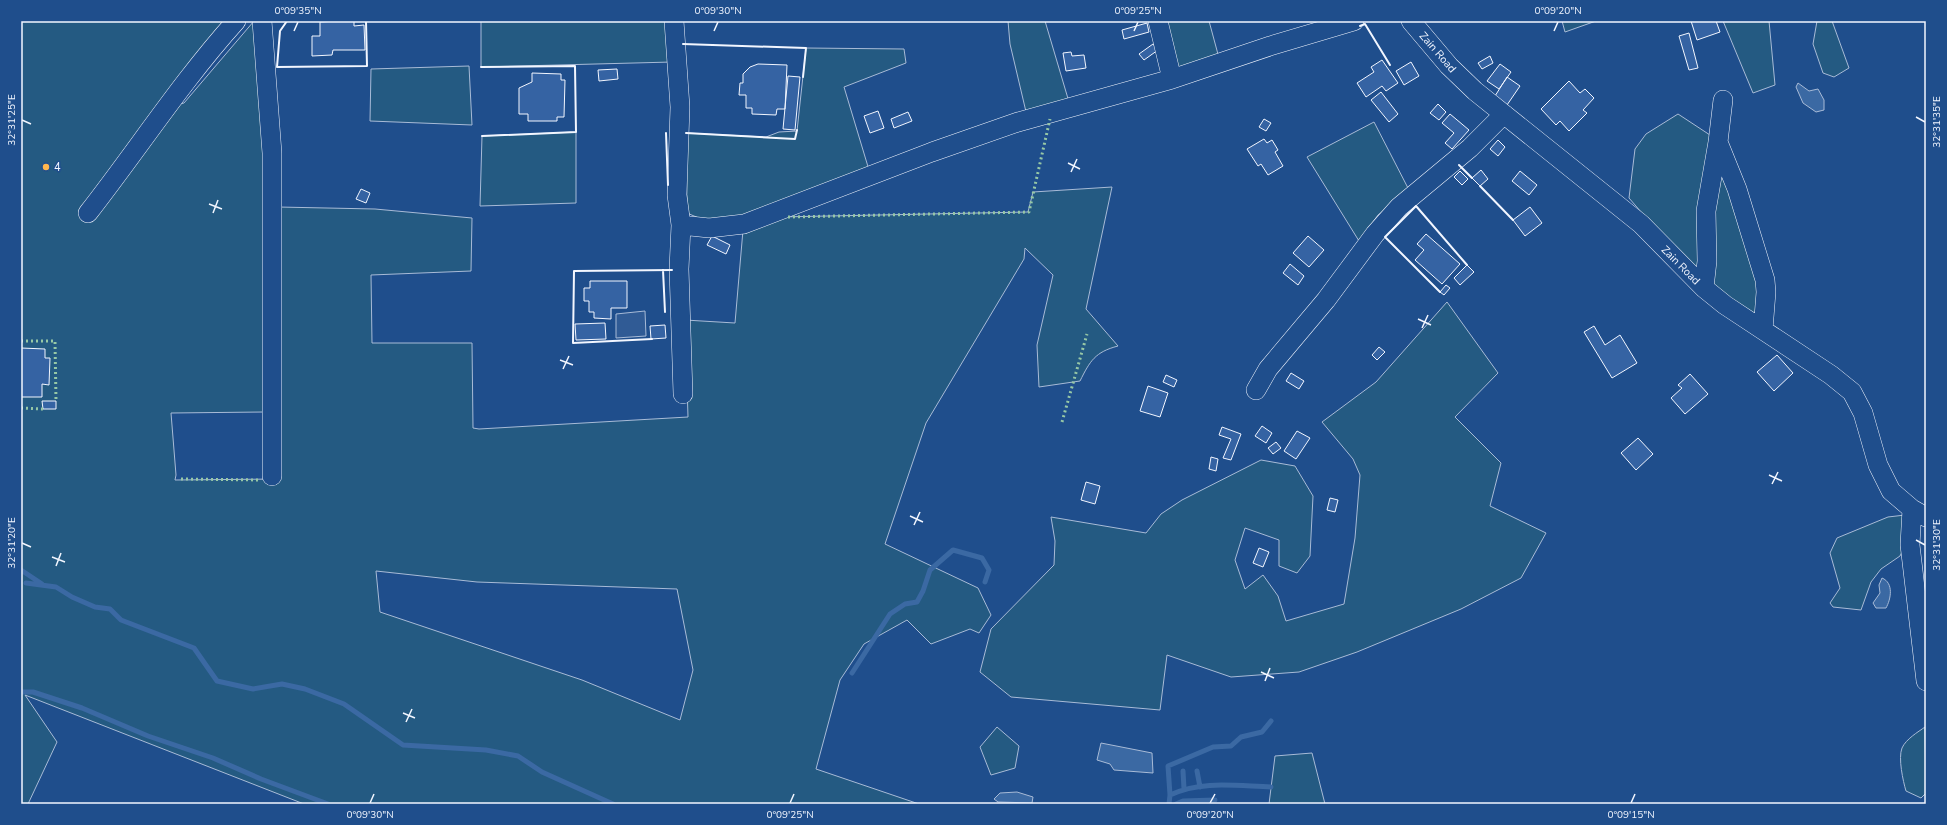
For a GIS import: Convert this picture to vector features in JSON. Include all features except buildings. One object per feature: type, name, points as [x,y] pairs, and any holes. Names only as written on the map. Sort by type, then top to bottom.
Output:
[{"type":"street","points":[[88,213],[125,166],[163,110],[236,21]]},
{"type":"street","points":[[262,21],[272,153],[272,476]]},
{"type":"street","points":[[674,21],[680,107],[677,195],[681,225],[679,283],[683,394]]},
{"type":"street","points":[[1158,21],[1172,79]]},
{"type":"street","points":[[681,225],[709,228],[744,224],[932,152],[1018,122],[1172,79],[1270,46],[1354,21]]},
{"type":"street","name":"Zain Road","points":[[1411,21],[1449,66],[1475,91],[1641,224],[1704,288],[1763,330],[1831,375],[1852,392],[1863,413],[1878,465],[1891,491],[1919,513]]},
{"type":"street","points":[[1704,288],[1707,261],[1706,211],[1718,142],[1723,100]]},
{"type":"street","points":[[1256,390],[1273,362],[1326,300],[1375,234],[1399,207],[1470,148],[1504,114]]},
{"type":"street","points":[[1718,142],[1737,189],[1765,280],[1766,292],[1763,330]]},
{"type":"street","points":[[1919,513],[1910,545],[1926,681]]},
{"type":"shaded area","points":[[21,21],[234,21],[169,107],[184,103],[254,21],[264,107],[264,412],[171,413],[176,475],[175,480],[278,479],[278,207],[375,209],[472,218],[471,271],[371,275],[372,343],[472,343],[473,428],[479,429],[688,417],[685,320],[735,323],[743,230],[778,217],[1028,212],[1033,192],[1112,187],[1086,309],[1118,346],[1104,351],[1094,358],[1080,381],[1039,387],[1037,345],[1053,275],[1025,248],[1024,259],[926,423],[885,544],[978,588],[991,615],[979,633],[970,629],[931,644],[907,620],[864,644],[840,680],[816,769],[919,804],[304,804],[25,695],[57,742],[28,804],[21,804]],"holes":[[[376,571],[477,582],[677,589],[693,670],[680,720],[582,680],[380,612]]]},
{"type":"shaded area","points":[[481,21],[672,21],[672,62],[481,67]]},
{"type":"shaded area","points":[[1008,21],[1045,21],[1069,102],[1027,116],[1010,44]]},
{"type":"shaded area","points":[[1166,21],[1209,21],[1219,58],[1180,74]]},
{"type":"shaded area","points":[[1562,21],[1596,21],[1565,32]]},
{"type":"shaded area","points":[[1723,21],[1769,21],[1775,85],[1753,93]]},
{"type":"shaded area","points":[[1817,21],[1832,21],[1849,68],[1834,77],[1823,73],[1813,44]]},
{"type":"shaded area","points":[[806,48],[904,49],[906,63],[844,87],[869,170],[715,225],[687,213],[686,133],[766,137],[779,132],[797,131]]},
{"type":"shaded area","points":[[469,66],[472,125],[370,121],[371,69]]},
{"type":"shaded area","points":[[1798,83],[1809,91],[1818,89],[1824,100],[1824,110],[1816,112],[1803,103],[1796,87]]},
{"type":"shaded area","points":[[1678,114],[1713,137],[1709,167],[1736,189],[1758,267],[1756,311],[1747,319],[1693,272],[1629,198],[1635,149],[1646,134]]},
{"type":"shaded area","points":[[1374,122],[1409,190],[1378,215],[1359,241],[1307,157]]},
{"type":"shaded area","points":[[576,132],[576,203],[480,206],[482,136]]},
{"type":"shaded area","points":[[1447,302],[1498,373],[1455,417],[1501,463],[1490,506],[1546,533],[1521,578],[1461,609],[1357,652],[1299,672],[1231,677],[1167,655],[1160,710],[1011,697],[980,672],[991,629],[1054,565],[1055,541],[1051,517],[1146,533],[1161,514],[1182,500],[1261,460],[1295,466],[1313,496],[1310,556],[1297,573],[1279,566],[1279,540],[1245,528],[1235,560],[1245,589],[1263,575],[1278,596],[1286,621],[1344,604],[1355,538],[1360,475],[1353,459],[1322,422],[1376,382]]},
{"type":"shaded area","points":[[645,311],[646,336],[616,338],[616,314]]},
{"type":"shaded area","points":[[1905,515],[1910,535],[1900,556],[1881,569],[1871,582],[1861,610],[1833,607],[1830,603],[1840,588],[1830,553],[1837,538],[1888,517]]},
{"type":"shaded area","points":[[1882,578],[1886,580],[1890,587],[1890,596],[1886,608],[1876,608],[1873,603],[1880,593],[1879,585]]},
{"type":"shaded area","points":[[997,727],[1019,746],[1015,768],[991,775],[980,747]]},
{"type":"shaded area","points":[[1925,727],[1926,793],[1921,798],[1906,791],[1902,776],[1901,752],[1906,742]]},
{"type":"shaded area","points":[[1101,743],[1152,753],[1153,773],[1114,770],[1110,764],[1097,760]]},
{"type":"shaded area","points":[[1312,753],[1325,804],[1269,804],[1275,756]]},
{"type":"shaded area","points":[[1017,792],[1033,797],[1032,803],[998,802],[994,799],[1000,793]]},
{"type":"waterway","points":[[852,673],[890,614],[905,604],[917,602],[923,591],[930,570],[953,550],[982,558],[989,570],[985,582]]},
{"type":"waterway","points":[[21,570],[42,584]]},
{"type":"waterway","points":[[26,583],[56,587],[72,597],[95,607],[110,609],[121,620],[194,648],[217,681],[253,689],[282,684],[305,689],[344,704],[403,745],[486,750],[518,756],[542,772],[613,804]]},
{"type":"waterway","points":[[21,692],[33,692],[82,708],[148,736],[213,758],[261,779],[328,804]]},
{"type":"waterway","points":[[1170,795],[1168,766],[1213,747],[1231,746],[1241,737],[1262,732],[1271,721]]},
{"type":"waterway","points":[[1183,771],[1184,789]]},
{"type":"waterway","points":[[1197,771],[1200,787]]},
{"type":"waterway","points":[[1169,804],[1170,795],[1194,787],[1219,785],[1271,787]]},
{"type":"waterway","points":[[1176,804],[1183,801],[1215,800]]},
{"type":"hedge","points":[[788,217],[1029,212],[1050,119]]},
{"type":"hedge","points":[[1062,422],[1087,334]]},
{"type":"hedge","points":[[21,341],[55,341],[56,401]]},
{"type":"hedge","points":[[21,408],[43,409]]},
{"type":"hedge","points":[[181,479],[261,480]]},
{"type":"wall","points":[[287,21],[280,31],[277,67],[367,66],[366,21]]},
{"type":"wall","points":[[1360,26],[1365,24],[1390,65]]},
{"type":"wall","points":[[683,44],[806,48],[803,77]]},
{"type":"wall","points":[[481,67],[575,66],[576,132],[482,136]]},
{"type":"wall","points":[[686,133],[795,139],[797,130]]},
{"type":"wall","points":[[666,133],[668,185]]},
{"type":"wall","points":[[1459,165],[1472,178]]},
{"type":"wall","points":[[1480,186],[1513,220]]},
{"type":"wall","points":[[1440,292],[1385,237],[1416,206],[1467,265]]},
{"type":"wall","points":[[663,270],[665,312]]},
{"type":"wall","points":[[652,339],[573,343],[574,271],[672,270]]},
{"type":"place","name":"4","points":[[46,167]]}]
